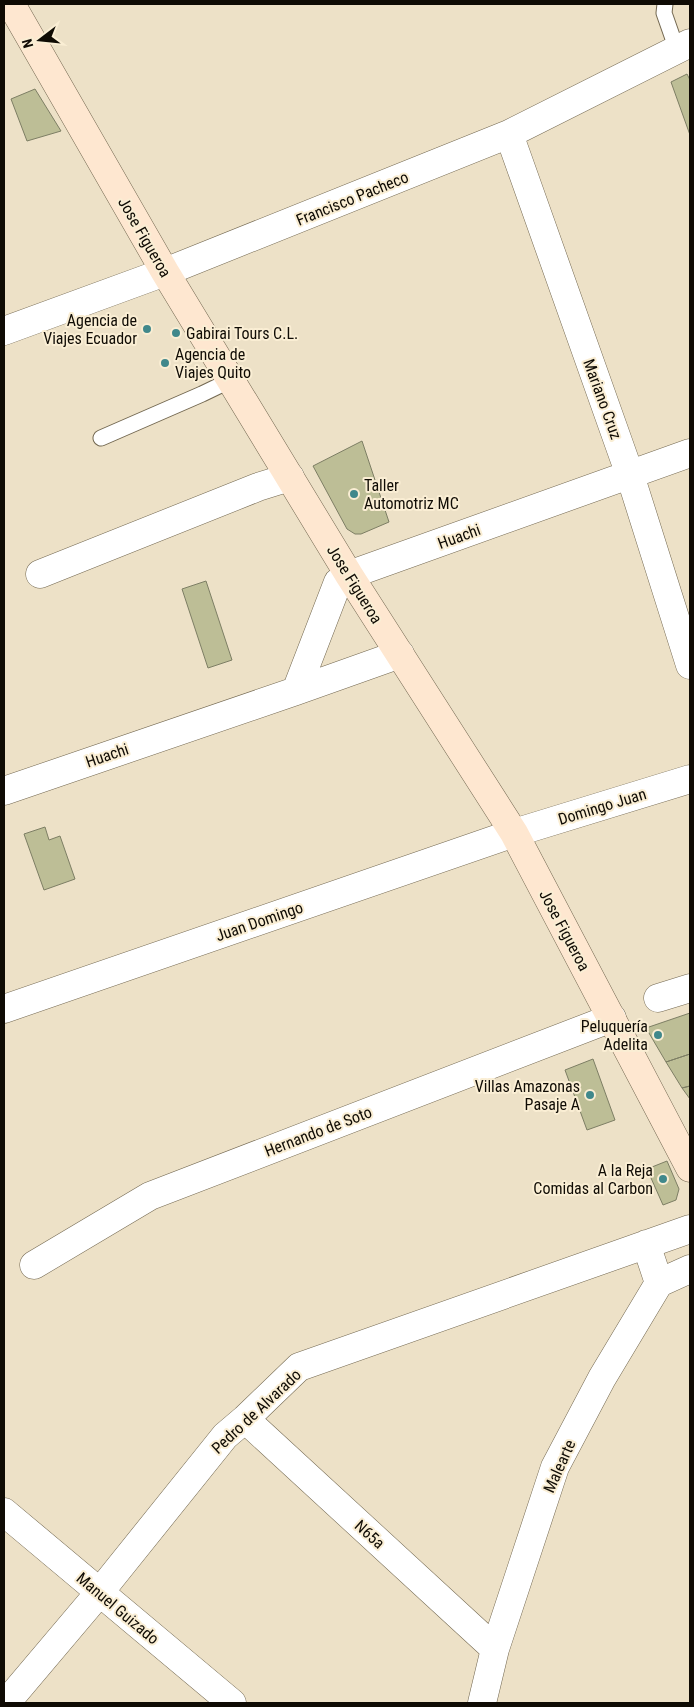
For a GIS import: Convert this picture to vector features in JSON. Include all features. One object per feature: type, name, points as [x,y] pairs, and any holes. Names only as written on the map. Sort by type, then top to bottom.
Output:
[{"type":"street","name":"Jose Figueroa","points":[[11,4],[165,272],[349,575],[514,834],[690,1168]]},
{"type":"street","name":"Francisco Pacheco","points":[[4,331],[165,272],[509,134],[684,47]]},
{"type":"street","name":"Mariano Cruz","points":[[509,134],[630,475],[690,665]]},
{"type":"street","name":"Huachi","points":[[349,575],[690,453]]},
{"type":"street","points":[[40,574],[258,487],[290,477]]},
{"type":"street","points":[[296,691],[338,582],[349,575]]},
{"type":"street","name":"Huachi","points":[[4,791],[400,654]]},
{"type":"street","name":"Domingo Juan","points":[[514,834],[690,779]]},
{"type":"street","name":"Juan Domingo","points":[[4,1010],[514,834]]},
{"type":"street","points":[[658,998],[690,988]]},
{"type":"street","name":"Hernando de Soto","points":[[34,1265],[150,1196],[612,1018]]},
{"type":"street","name":"Pedro de Alvarado","points":[[6,1703],[99,1593],[225,1436],[299,1367],[690,1228]]},
{"type":"street","points":[[646,1244],[659,1283],[690,1269]]},
{"type":"street","name":"Malearte","points":[[482,1703],[494,1649],[555,1467],[602,1378],[659,1283]]},
{"type":"street","name":"N65a","points":[[245,1419],[494,1649]]},
{"type":"street","name":"Manuel Guizado","points":[[4,1512],[232,1703]]},
{"type":"lane","points":[[665,4],[664,13],[684,47]]},
{"type":"lane","points":[[101,438],[231,380]]},
{"type":"building","points":[[687,74],[690,80],[690,135],[671,82]]},
{"type":"building","points":[[35,89],[61,131],[27,141],[11,99]]},
{"type":"building","name":"Taller Automotriz MC","points":[[362,441],[389,522],[361,534],[355,534],[347,529],[313,466]]},
{"type":"building","points":[[206,581],[232,660],[208,668],[182,589]]},
{"type":"building","points":[[45,827],[49,840],[60,836],[75,879],[44,890],[24,834]]},
{"type":"building","points":[[690,1013],[690,1054],[666,1062],[646,1028]]},
{"type":"building","points":[[690,1054],[690,1086],[682,1088],[666,1062]]},
{"type":"building","name":"Villas Amazonas Pasaje A","points":[[593,1059],[615,1120],[587,1130],[565,1070]]},
{"type":"building","points":[[690,1086],[690,1099],[682,1088]]},
{"type":"building","name":"A la Reja Comidas al Carbon","points":[[667,1161],[679,1189],[676,1200],[663,1205],[647,1169]]},
{"type":"place","name":"Agencia de Viajes Ecuador","points":[[147,329]]},
{"type":"place","name":"Gabirai Tours C.L.","points":[[176,333]]},
{"type":"place","name":"Agencia de Viajes Quito","points":[[165,363]]},
{"type":"place","name":"Taller Automotriz MC","points":[[354,494]]},
{"type":"place","name":"Peluquería Adelita","points":[[658,1035]]},
{"type":"place","name":"Villas Amazonas Pasaje A","points":[[590,1095]]},
{"type":"place","name":"A la Reja Comidas al Carbon","points":[[663,1179]]}]
